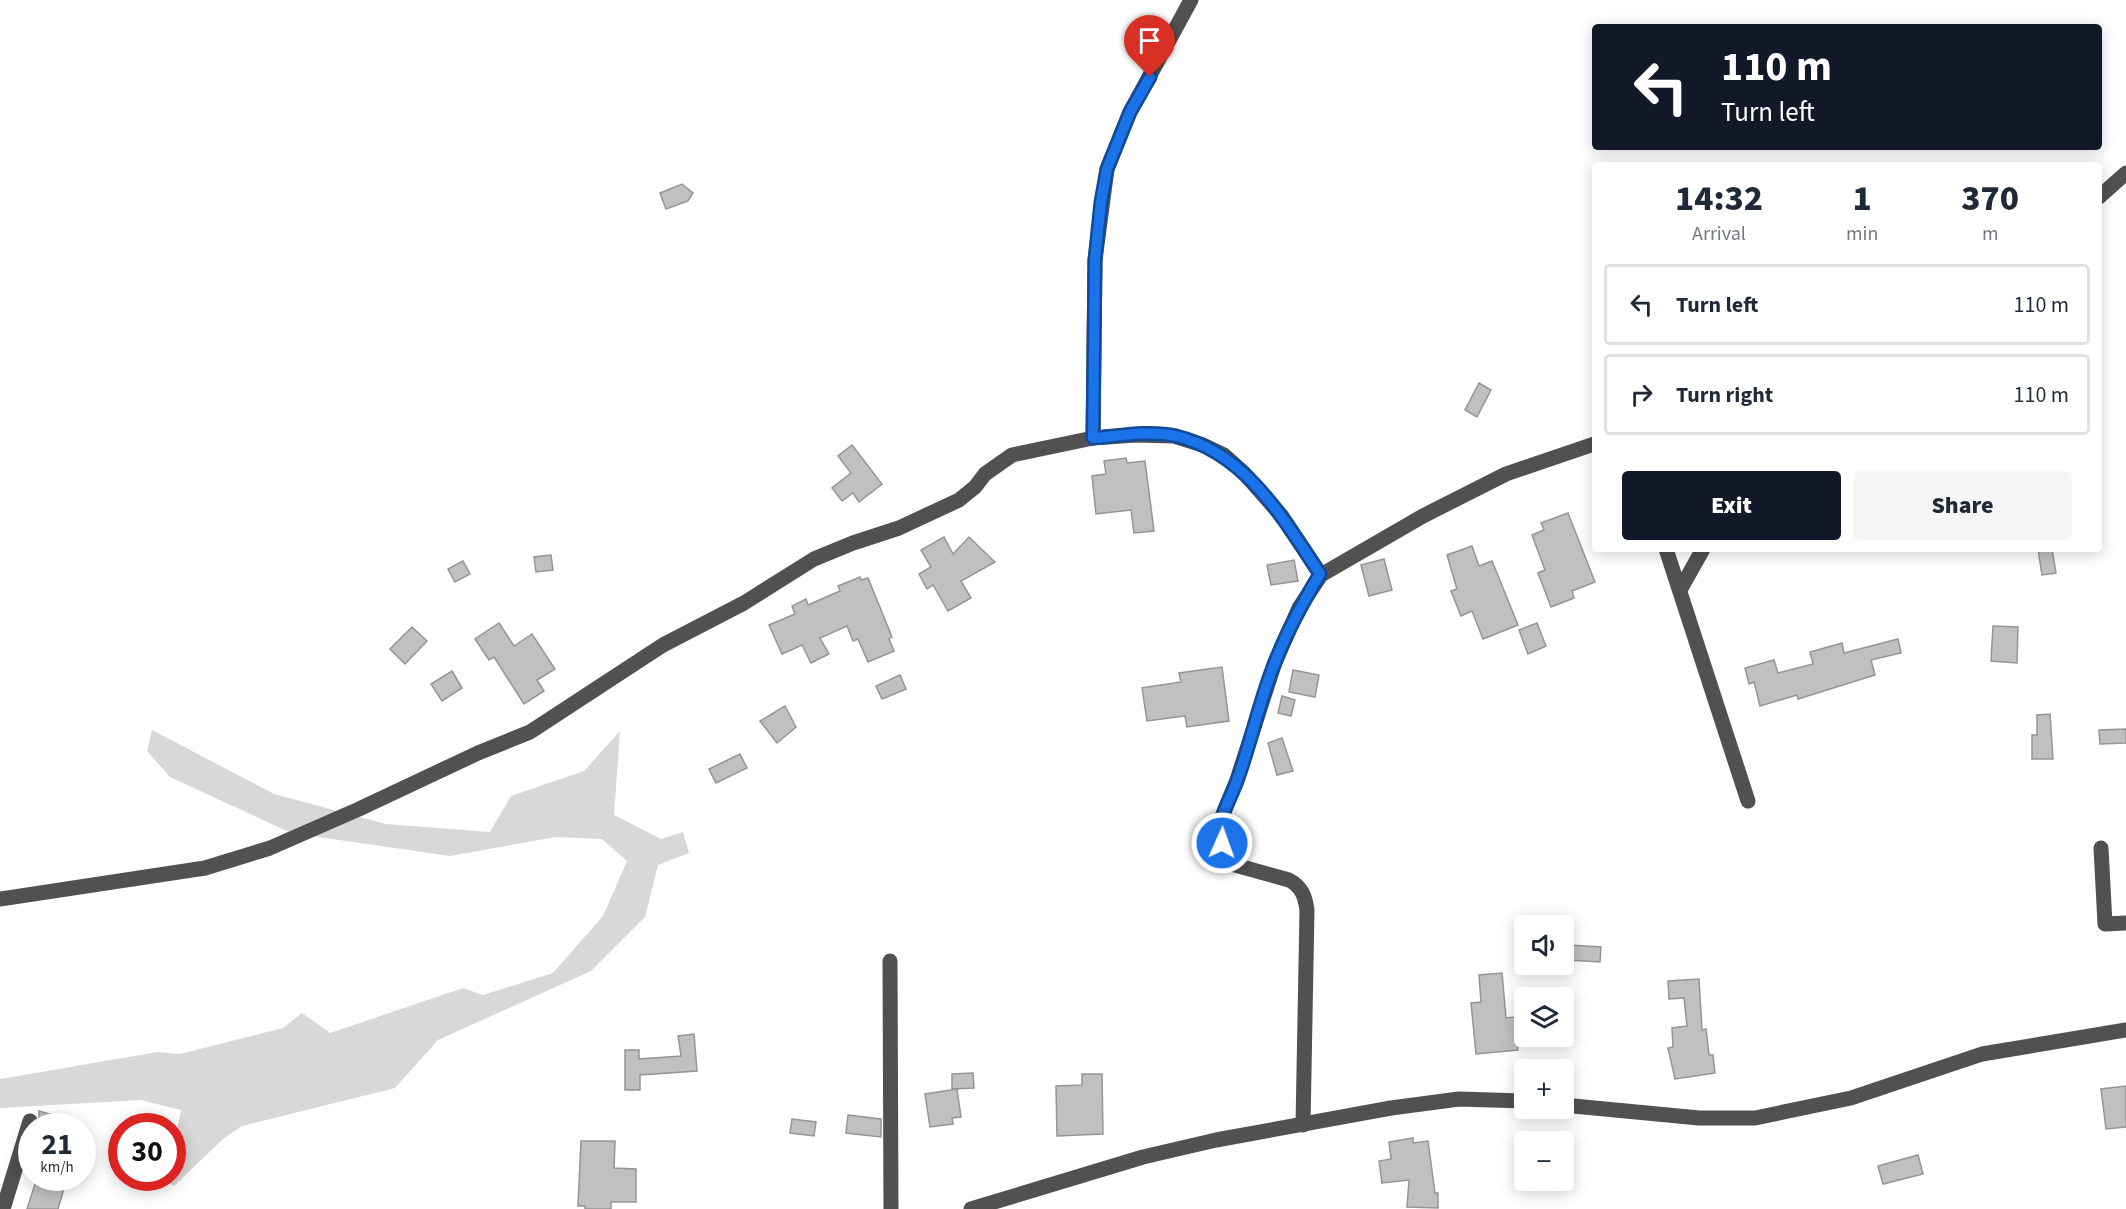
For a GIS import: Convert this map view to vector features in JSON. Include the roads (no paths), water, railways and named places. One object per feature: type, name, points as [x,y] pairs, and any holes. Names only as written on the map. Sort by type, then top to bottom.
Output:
[{"type":"street","points":[[1093,438],[1095,260],[1107,169],[1130,112],[1191,0]]},
{"type":"street","points":[[2102,194],[2126,173]]},
{"type":"street","points":[[0,898],[205,868],[270,848],[360,809],[478,753],[530,732],[636,661],[744,603],[814,559],[899,528],[959,500],[975,487],[985,474],[1012,455],[1093,438],[1136,435],[1174,436],[1203,445],[1224,455],[1243,472],[1281,515],[1320,574]]},
{"type":"street","points":[[1303,1125],[1307,910],[1305,897],[1296,884],[1289,880],[1235,865],[1228,858],[1219,833],[1221,819],[1238,780],[1275,662],[1299,608],[1320,574],[1423,516],[1506,474],[1592,445]]},
{"type":"street","points":[[1667,552],[1748,801]]},
{"type":"street","points":[[1680,590],[1701,552]]},
{"type":"street","points":[[2101,848],[2105,924],[2126,923]]},
{"type":"street","points":[[890,962],[891,1209]]},
{"type":"street","points":[[1574,1106],[1699,1118],[1755,1118],[1851,1098],[1982,1054],[2126,1030]]},
{"type":"street","points":[[971,1209],[1143,1157],[1216,1140],[1391,1108],[1460,1099],[1514,1101]]},
{"type":"street","points":[[3,1209],[18,1160]]}]
